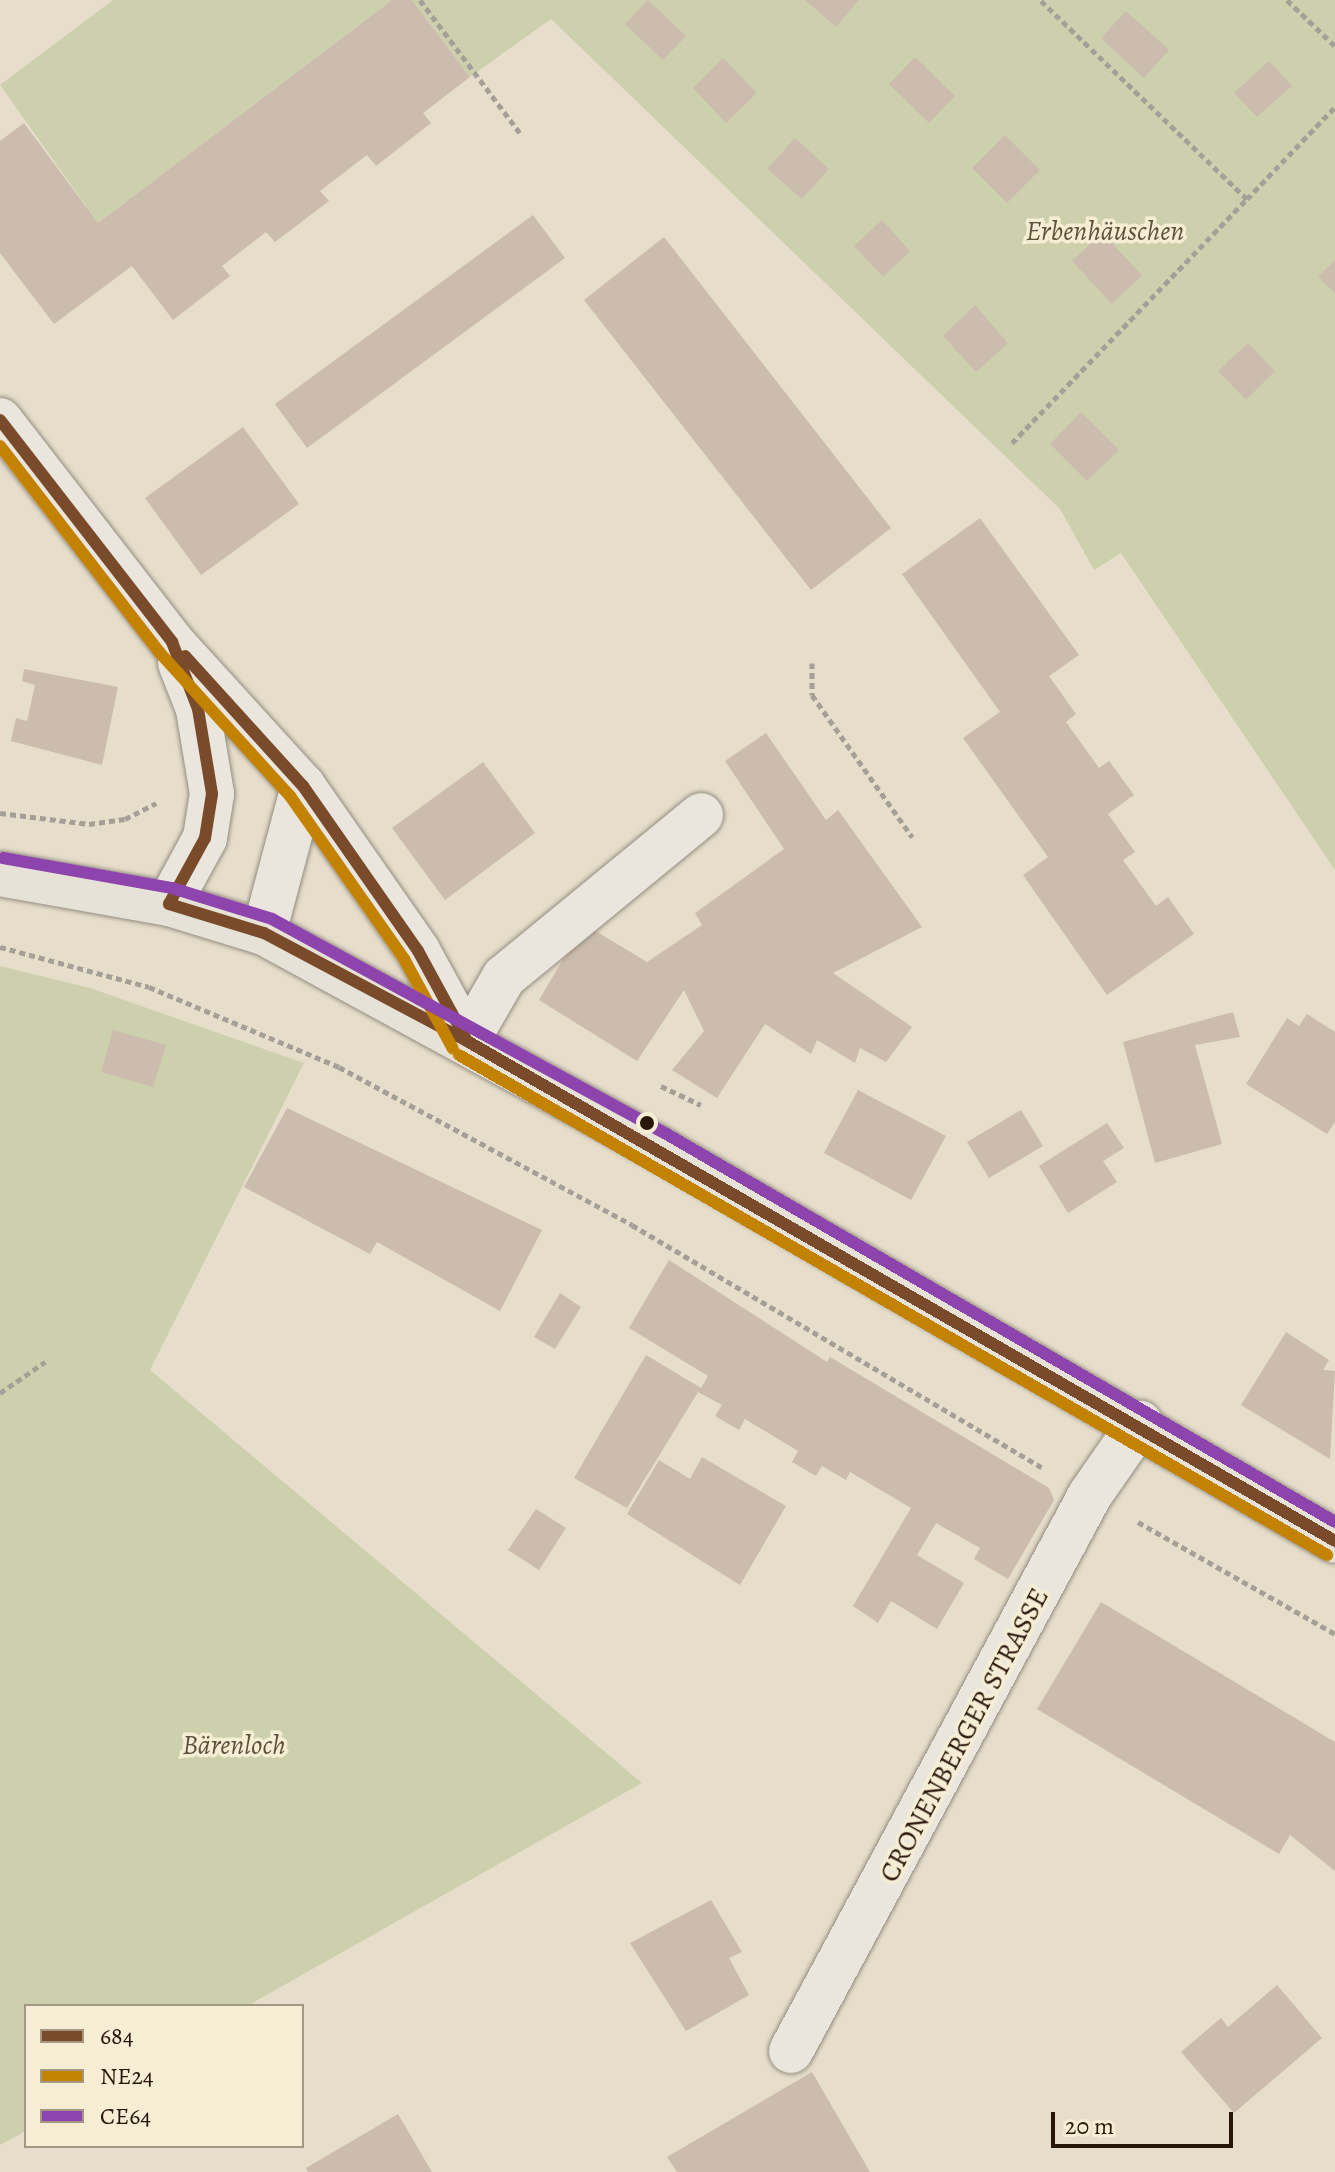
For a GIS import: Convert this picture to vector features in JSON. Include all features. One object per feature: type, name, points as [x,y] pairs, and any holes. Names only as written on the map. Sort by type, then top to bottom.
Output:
[{"type":"main road","points":[[0,874],[169,904],[264,933],[467,1041],[1140,1423],[1335,1541]]},
{"type":"street","points":[[0,420],[172,642],[303,786],[418,951],[467,1041]]},
{"type":"street","points":[[169,904],[205,838],[212,794],[198,709],[172,642]]},
{"type":"street","points":[[264,933],[303,786]]},
{"type":"street","points":[[467,1041],[504,977],[701,815]]},
{"type":"street","name":"CRONENBERGER STRASSE","points":[[791,2051],[1090,1495],[1140,1423]]},
{"type":"path","points":[[420,0],[520,133]]},
{"type":"path","points":[[1040,0],[1247,199]]},
{"type":"path","points":[[1287,0],[1335,46]]},
{"type":"path","points":[[1012,443],[1335,107]]},
{"type":"path","points":[[812,663],[812,695],[912,837]]},
{"type":"path","points":[[0,813],[89,824],[125,819],[160,800]]},
{"type":"path","points":[[0,947],[149,987],[339,1067],[632,1225],[1090,1495],[1335,1634]]},
{"type":"path","points":[[653,1086],[667,1085],[707,1109]]},
{"type":"path","points":[[0,1393],[45,1362]]},
{"type":"green space","points":[[113,0],[392,0],[98,223],[0,85]]},
{"type":"green space","name":"Erbenhäuschen","points":[[412,0],[1335,0],[1335,870],[1121,553],[1094,570],[1060,509],[551,19],[470,77]]},
{"type":"green space","name":"Bärenloch","points":[[0,966],[90,988],[304,1063],[150,1370],[642,1783],[251,2004],[24,2004],[24,2132],[0,2145]]},
{"type":"building","points":[[392,0],[412,0],[470,77],[423,113],[431,123],[376,166],[367,155],[320,191],[329,201],[275,242],[266,232],[222,266],[230,276],[173,320],[132,266],[54,324],[0,253],[0,141],[24,123],[98,223]]},
{"type":"building","points":[[648,0],[686,36],[663,60],[625,24]]},
{"type":"building","points":[[805,0],[859,0],[836,27]]},
{"type":"building","points":[[1126,11],[1169,50],[1144,78],[1101,38]]},
{"type":"building","points":[[915,57],[955,96],[929,123],[889,84]]},
{"type":"building","points":[[723,58],[757,93],[726,123],[693,88]]},
{"type":"building","points":[[1269,61],[1292,86],[1257,117],[1234,93]]},
{"type":"building","points":[[1005,135],[1040,170],[1007,203],[972,168]]},
{"type":"building","points":[[795,138],[829,169],[802,199],[767,169]]},
{"type":"building","points":[[533,215],[565,258],[307,448],[275,404]]},
{"type":"building","points":[[882,220],[910,251],[883,277],[854,246]]},
{"type":"building","points":[[1102,233],[1142,275],[1112,304],[1072,261]]},
{"type":"building","points":[[664,237],[891,528],[811,590],[584,300]]},
{"type":"building","points":[[1335,260],[1335,293],[1318,277]]},
{"type":"building","points":[[975,305],[1008,343],[976,372],[943,336]]},
{"type":"building","points":[[1248,343],[1275,371],[1246,400],[1218,371]]},
{"type":"building","points":[[1081,412],[1119,450],[1087,481],[1050,444]]},
{"type":"building","points":[[243,427],[299,504],[201,575],[145,498]]},
{"type":"building","points":[[980,518],[1079,655],[1049,676],[1076,714],[1066,722],[1099,768],[1109,761],[1134,795],[1108,814],[1135,852],[1123,860],[1156,906],[1168,897],[1194,934],[1107,995],[1023,875],[1048,857],[963,738],[1000,712],[902,574]]},
{"type":"building","points":[[24,669],[118,687],[102,765],[11,741],[16,718],[27,721],[35,685],[22,681]]},
{"type":"building","points":[[766,733],[826,820],[838,810],[922,927],[833,973],[912,1027],[886,1062],[860,1048],[855,1063],[817,1040],[811,1054],[765,1024],[717,1098],[672,1070],[704,1031],[684,990],[637,1061],[539,1000],[584,924],[647,962],[702,925],[695,913],[784,849],[725,761]]},
{"type":"building","points":[[483,762],[535,833],[445,900],[392,828]]},
{"type":"building","points":[[1233,1012],[1240,1037],[1195,1045],[1222,1144],[1155,1163],[1123,1042]]},
{"type":"building","points":[[1307,1014],[1335,1032],[1335,1122],[1327,1134],[1246,1084],[1287,1018],[1299,1026]]},
{"type":"building","points":[[113,1030],[166,1045],[153,1087],[101,1072]]},
{"type":"building","points":[[858,1090],[946,1136],[911,1200],[824,1153]]},
{"type":"building","points":[[287,1108],[542,1230],[500,1311],[377,1242],[370,1254],[244,1187]]},
{"type":"building","points":[[1021,1110],[1043,1146],[989,1178],[967,1142]]},
{"type":"building","points":[[1107,1123],[1124,1148],[1103,1161],[1117,1182],[1068,1213],[1039,1166]]},
{"type":"building","points":[[669,1260],[827,1362],[830,1357],[1049,1488],[1054,1500],[1008,1579],[974,1559],[980,1548],[936,1523],[917,1555],[964,1583],[937,1629],[891,1601],[878,1623],[853,1606],[911,1508],[850,1472],[846,1480],[822,1466],[816,1476],[792,1462],[798,1451],[745,1419],[739,1430],[715,1416],[722,1405],[698,1392],[627,1508],[574,1478],[646,1355],[701,1388],[708,1376],[629,1328]]},
{"type":"building","points":[[560,1293],[581,1307],[555,1349],[534,1337]]},
{"type":"building","points":[[1286,1332],[1329,1360],[1323,1370],[1335,1371],[1330,1459],[1241,1405]]},
{"type":"building","points":[[702,1457],[786,1506],[740,1585],[627,1514],[659,1460],[690,1479]]},
{"type":"building","points":[[536,1509],[566,1528],[539,1570],[508,1550]]},
{"type":"building","points":[[1101,1602],[1335,1742],[1335,1871],[1290,1835],[1279,1854],[1037,1709]]},
{"type":"building","points":[[711,1900],[742,1952],[729,1958],[749,1995],[686,2031],[630,1943]]},
{"type":"building","points":[[1277,1985],[1322,2038],[1234,2113],[1181,2052],[1221,2018],[1228,2027]]},
{"type":"building","points":[[812,2072],[870,2172],[677,2172],[667,2157]]},
{"type":"building","points":[[398,2114],[432,2172],[308,2172],[306,2168]]},
{"type":"transit line","name":"684","points":[[0,420],[172,642],[198,709],[212,794],[205,838],[169,904],[264,933],[467,1041],[1335,1541]]},
{"type":"transit line","name":"NE24","points":[[0,446],[159,652],[290,796],[404,959],[453,1049]]},
{"type":"transit line","name":"684","points":[[185,656],[303,786],[418,951],[467,1041]]},
{"type":"transit line","name":"CE64","points":[[3,858],[172,888],[272,919],[663,1132],[1335,1522]]},
{"type":"transit line","name":"NE24","points":[[459,1055],[1327,1555]]}]
